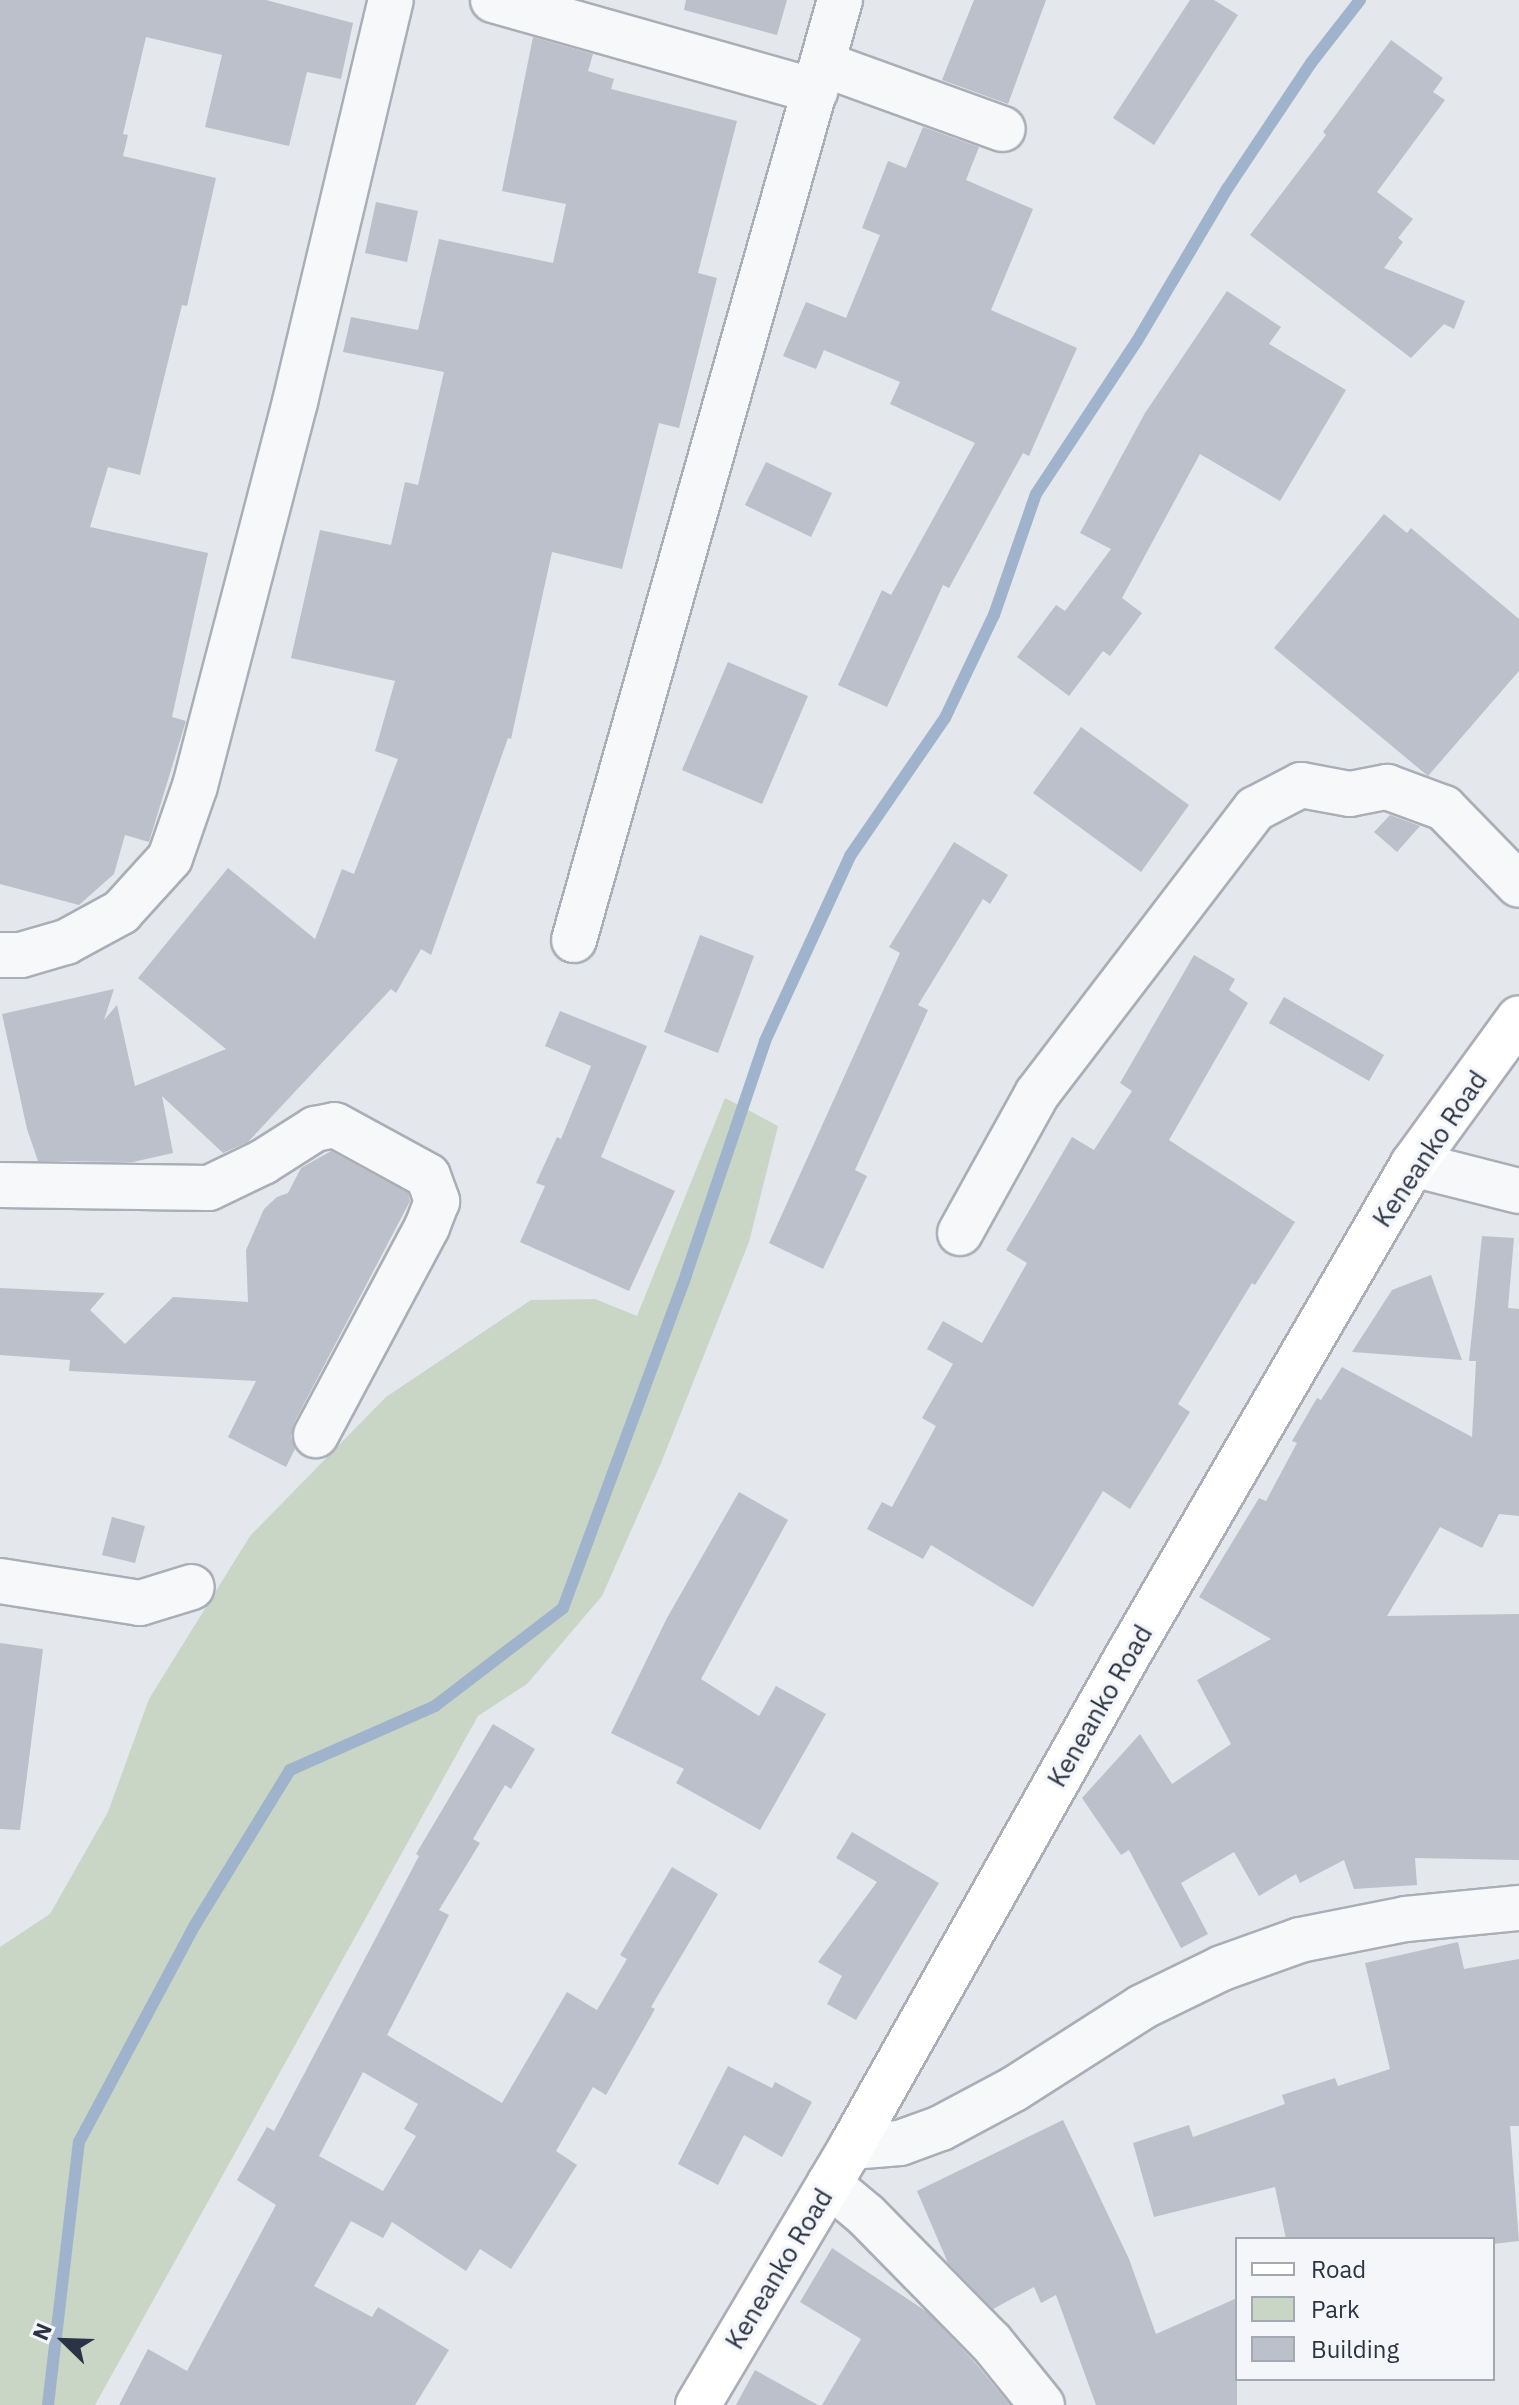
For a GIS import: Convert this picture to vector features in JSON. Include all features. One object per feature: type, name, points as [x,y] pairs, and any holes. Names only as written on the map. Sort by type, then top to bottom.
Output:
[{"type":"street","points":[[0,955],[21,955],[66,942],[121,912],[170,858],[195,786],[295,402],[391,0]]},
{"type":"street","points":[[493,0],[819,77],[1003,129]]},
{"type":"street","points":[[574,940],[840,0]]},
{"type":"street","points":[[960,1233],[1037,1094],[1255,809],[1301,785],[1350,794],[1387,787],[1444,808],[1519,885]]},
{"type":"street","name":"Keneanko Road","points":[[698,2405],[851,2147],[1128,1655],[1413,1164],[1519,1018]]},
{"type":"street","points":[[0,1185],[209,1188],[263,1162],[315,1129],[335,1125],[428,1176],[437,1201],[427,1227],[316,1435]]},
{"type":"street","points":[[1413,1164],[1519,1191]]},
{"type":"street","points":[[0,1581],[140,1603],[192,1587]]},
{"type":"street","points":[[851,2147],[900,2143],[941,2128],[1014,2089],[1142,2007],[1222,1968],[1300,1940],[1391,1922],[1519,1908]]},
{"type":"street","points":[[829,2184],[866,2215],[991,2342],[1042,2405]]},
{"type":"green space","points":[[725,1098],[778,1126],[749,1242],[661,1463],[602,1596],[527,1684],[478,1716],[95,2405],[0,2405],[0,1947],[50,1914],[108,1812],[149,1699],[250,1536],[386,1397],[531,1300],[595,1299],[637,1316]]},
{"type":"building","points":[[0,0],[266,0],[353,23],[341,79],[307,72],[289,146],[205,127],[222,55],[146,37],[123,134],[128,135],[123,156],[216,178],[187,306],[182,305],[140,475],[108,467],[90,527],[208,553],[172,717],[186,721],[149,842],[125,835],[114,874],[79,905],[0,884]]},
{"type":"building","points":[[686,0],[787,0],[777,35],[684,10]]},
{"type":"building","points":[[974,0],[1046,0],[1008,104],[942,80]]},
{"type":"building","points":[[1190,0],[1214,0],[1238,15],[1154,145],[1113,118]]},
{"type":"building","points":[[533,37],[593,54],[588,71],[614,79],[611,89],[737,121],[698,273],[717,278],[679,428],[659,423],[622,569],[552,552],[511,739],[508,738],[431,955],[421,949],[396,993],[391,989],[248,1142],[223,1153],[162,1096],[173,1153],[133,1162],[38,1161],[27,1129],[2,1014],[114,989],[104,1020],[117,1005],[135,1086],[226,1049],[138,978],[228,868],[315,939],[342,869],[354,874],[398,759],[375,751],[395,681],[291,658],[320,530],[391,545],[405,482],[418,485],[444,372],[343,352],[351,317],[418,330],[439,239],[553,263],[566,204],[502,191]]},
{"type":"building","points":[[1391,40],[1443,78],[1433,92],[1445,100],[1377,192],[1413,219],[1398,238],[1403,242],[1384,268],[1465,301],[1454,329],[1444,324],[1411,358],[1250,235],[1326,135],[1323,132]]},
{"type":"building","points":[[923,127],[979,147],[966,180],[1033,209],[991,310],[1077,348],[1029,456],[1023,453],[949,588],[943,585],[887,707],[838,685],[882,590],[891,595],[975,443],[890,404],[900,382],[824,350],[816,369],[783,356],[806,302],[846,318],[880,235],[862,228],[888,161],[906,168]]},
{"type":"building","points":[[376,202],[418,211],[407,262],[365,253]]},
{"type":"building","points":[[1227,291],[1281,327],[1269,344],[1346,390],[1280,501],[1200,454],[1122,598],[1142,613],[1110,656],[1103,651],[1069,696],[1017,657],[1056,605],[1065,611],[1111,549],[1080,533],[1145,413]]},
{"type":"building","points":[[766,462],[832,493],[811,537],[745,505]]},
{"type":"building","points":[[1384,514],[1407,533],[1411,528],[1519,619],[1519,671],[1428,776],[1274,648]]},
{"type":"building","points":[[728,662],[808,696],[762,804],[682,770]]},
{"type":"building","points":[[1081,727],[1189,805],[1141,872],[1033,793]]},
{"type":"building","points":[[1390,815],[1420,826],[1397,852],[1374,832]]},
{"type":"building","points":[[954,842],[1008,875],[990,904],[983,899],[918,1005],[928,1010],[855,1170],[867,1176],[823,1269],[769,1243],[900,953],[889,947]]},
{"type":"building","points":[[700,935],[754,956],[718,1053],[664,1032]]},
{"type":"building","points":[[1194,955],[1235,979],[1229,990],[1248,1003],[1169,1140],[1295,1222],[1255,1285],[1252,1283],[1178,1404],[1190,1412],[1130,1509],[1103,1491],[1033,1607],[931,1545],[923,1559],[867,1529],[882,1502],[892,1507],[936,1426],[922,1418],[953,1364],[927,1349],[943,1321],[982,1343],[1027,1263],[1006,1250],[1072,1137],[1094,1150],[1132,1091],[1120,1083]]},
{"type":"building","points":[[1284,997],[1384,1055],[1369,1081],[1269,1023]]},
{"type":"building","points":[[560,1011],[647,1046],[601,1157],[675,1191],[629,1291],[520,1242],[545,1186],[536,1183],[557,1137],[561,1139],[591,1066],[545,1046]]},
{"type":"building","points":[[331,1151],[408,1193],[410,1201],[294,1423],[291,1437],[295,1449],[286,1467],[228,1437],[256,1381],[69,1371],[70,1360],[0,1355],[0,1288],[105,1293],[90,1310],[125,1344],[173,1297],[248,1302],[246,1250],[264,1209],[277,1197],[288,1193],[301,1168]]},
{"type":"building","points":[[1482,1236],[1514,1238],[1508,1308],[1519,1309],[1519,1516],[1499,1514],[1482,1548],[1440,1527],[1387,1616],[1519,1614],[1519,1860],[1415,1858],[1417,1885],[1354,1889],[1344,1860],[1300,1883],[1296,1874],[1259,1896],[1234,1852],[1181,1883],[1208,1934],[1181,1948],[1129,1850],[1121,1855],[1082,1798],[1140,1734],[1172,1784],[1231,1744],[1197,1680],[1271,1639],[1199,1597],[1259,1498],[1266,1501],[1297,1443],[1292,1441],[1317,1398],[1321,1400],[1342,1367],[1472,1437],[1476,1361],[1469,1361]]},
{"type":"building","points":[[1431,1275],[1462,1360],[1352,1352],[1392,1290]]},
{"type":"building","points":[[739,1492],[788,1520],[701,1679],[759,1716],[776,1686],[826,1714],[760,1830],[676,1783],[684,1769],[611,1733],[667,1618]]},
{"type":"building","points":[[112,1517],[145,1526],[135,1563],[102,1555]]},
{"type":"building","points":[[0,1643],[43,1649],[20,1830],[0,1829]]},
{"type":"building","points":[[493,1724],[535,1749],[511,1789],[505,1785],[473,1839],[480,1843],[439,1910],[449,1915],[387,2035],[502,2103],[567,1992],[597,2010],[627,1959],[620,1955],[672,1867],[718,1894],[651,2007],[655,2009],[606,2095],[593,2087],[556,2151],[577,2165],[511,2269],[480,2249],[466,2271],[392,2222],[383,2238],[351,2221],[314,2286],[372,2317],[378,2307],[449,2350],[415,2405],[119,2405],[148,2349],[187,2371],[276,2205],[237,2180],[267,2127],[274,2131],[419,1856],[416,1854]],"holes":[[[363,2072],[418,2104],[404,2129],[416,2136],[383,2191],[319,2156]]]},
{"type":"building","points":[[852,1832],[939,1883],[856,2020],[827,2004],[842,1976],[818,1962],[877,1882],[836,1858]]},
{"type":"building","points":[[1458,1942],[1464,1969],[1519,1959],[1519,2126],[1510,2126],[1519,2241],[1495,2244],[1495,2237],[1286,2237],[1275,2187],[1154,2217],[1133,2143],[1189,2125],[1193,2137],[1285,2104],[1282,2095],[1335,2078],[1338,2086],[1390,2069],[1365,1963]]},
{"type":"building","points":[[728,2066],[772,2088],[775,2082],[812,2102],[782,2157],[744,2135],[718,2185],[678,2164]]},
{"type":"building","points":[[1063,2120],[1129,2259],[1156,2334],[1235,2299],[1237,2405],[1096,2405],[1056,2295],[1041,2303],[1034,2287],[993,2309],[948,2263],[917,2191]]},
{"type":"building","points":[[832,2248],[927,2312],[1010,2405],[822,2405],[861,2339],[800,2302]]},
{"type":"building","points":[[755,2370],[818,2405],[736,2405]]},
{"type":"waterway","points":[[48,2405],[79,2142],[195,1925],[290,1770],[435,1706],[563,1608],[686,1275],[765,1041],[850,856],[945,718],[994,615],[1036,494],[1137,341],[1227,189],[1311,63],[1360,0]]}]
